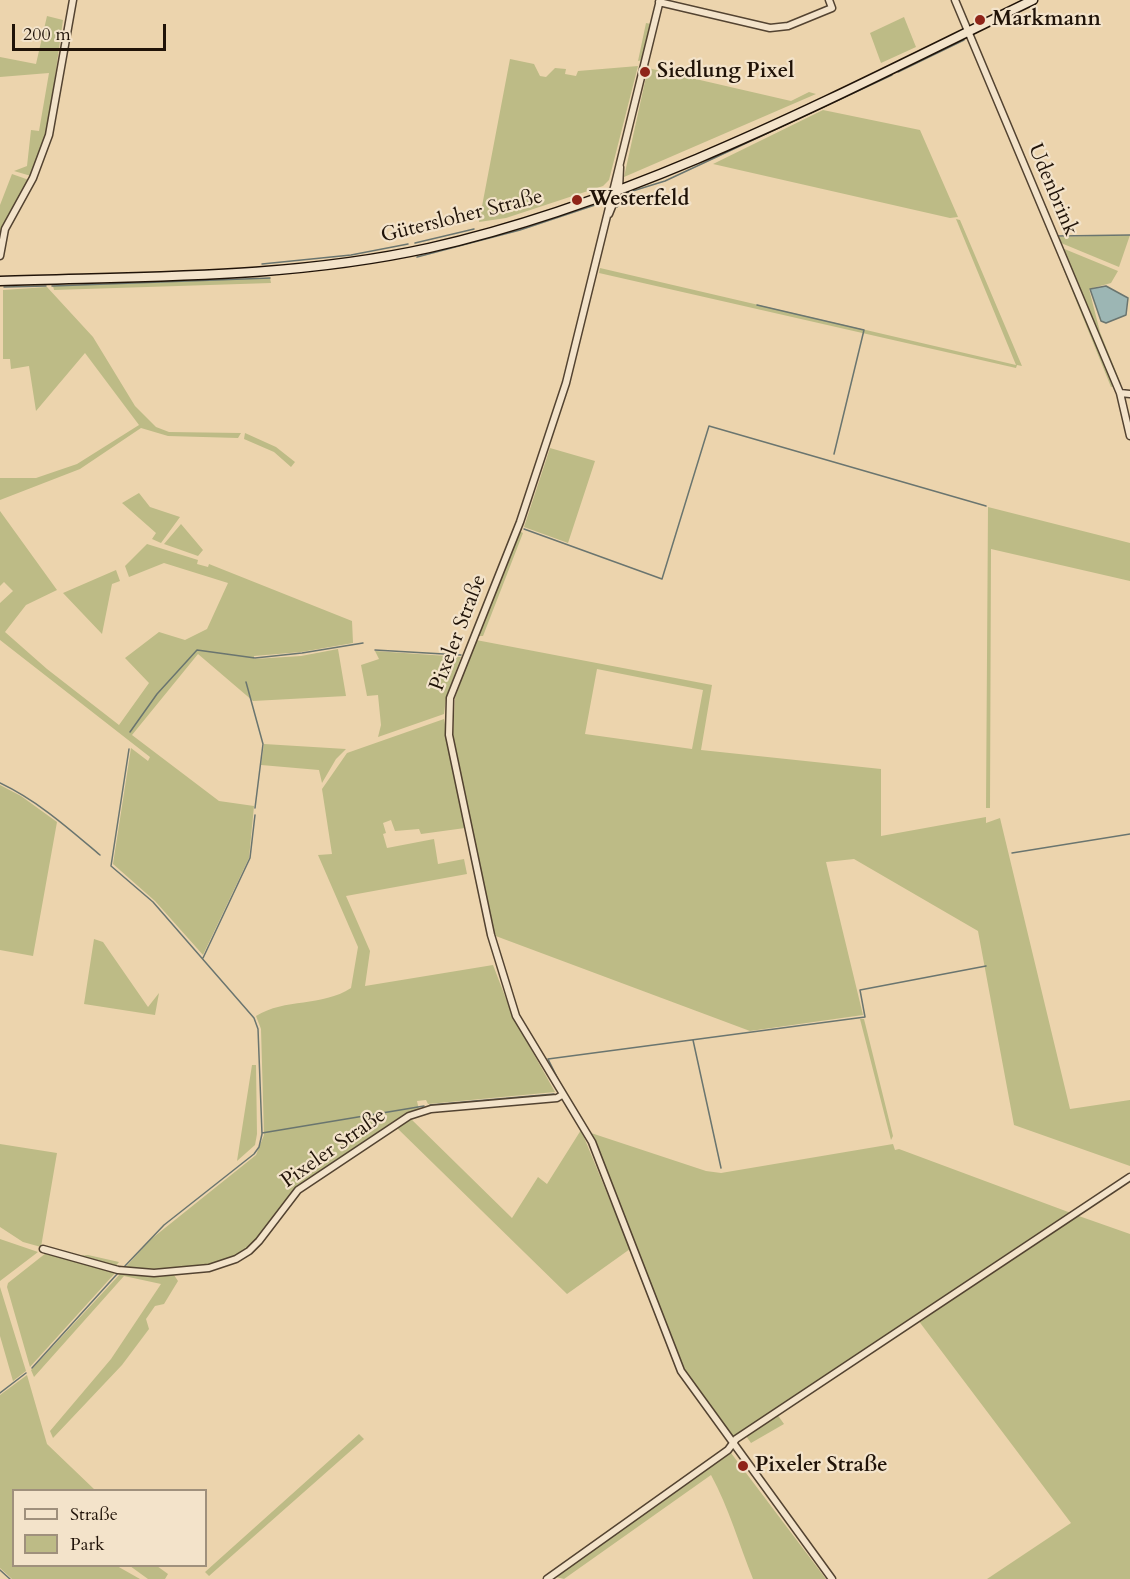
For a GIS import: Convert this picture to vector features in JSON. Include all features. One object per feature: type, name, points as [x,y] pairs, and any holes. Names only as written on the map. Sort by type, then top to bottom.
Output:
[{"type":"main road","name":"Gütersloher Straße","points":[[0,281],[249,272],[352,262],[487,233],[615,191],[719,148],[1033,0]]},
{"type":"street","points":[[0,256],[5,229],[33,178],[49,135],[73,0]]},
{"type":"street","points":[[615,191],[659,1],[770,28],[788,26],[832,8],[829,0]]},
{"type":"street","name":"Udenbrink","points":[[955,0],[1120,393],[1130,436]]},
{"type":"street","name":"Pixeler Straße","points":[[615,191],[566,383],[520,522],[450,698],[449,735],[499,966],[516,1016],[592,1142],[681,1371],[832,1579]]},
{"type":"street","points":[[1120,393],[1130,394]]},
{"type":"street","name":"Pixeler Straße","points":[[43,1249],[118,1270],[169,1273],[208,1268],[249,1251],[298,1190],[410,1116],[430,1109],[557,1098],[562,1095]]},
{"type":"street","points":[[547,1579],[728,1450],[745,1432],[1130,1176]]},
{"type":"green space","points":[[47,16],[63,20],[47,134],[31,176],[14,171],[27,166],[31,130],[39,131],[49,73],[0,77],[0,57],[36,64]]},
{"type":"green space","points":[[904,17],[916,47],[881,63],[870,33]]},
{"type":"green space","points":[[646,23],[651,24],[642,60],[638,61]]},
{"type":"green space","points":[[510,59],[534,64],[540,76],[546,77],[555,68],[566,69],[565,74],[576,76],[578,71],[638,66],[609,180],[603,186],[506,218],[479,222]]},
{"type":"green space","points":[[648,68],[791,101],[809,92],[816,94],[624,177]]},
{"type":"green space","points":[[823,110],[920,130],[958,217],[950,218],[713,164]]},
{"type":"green space","points":[[12,174],[29,180],[0,236],[0,205]]},
{"type":"green space","points":[[956,219],[960,220],[1022,366],[1017,365],[1016,368],[599,273],[600,268],[1016,365]]},
{"type":"green space","points":[[1130,235],[1119,267],[1061,243],[1059,237]]},
{"type":"green space","points":[[1062,248],[1118,271],[1111,283],[1089,289],[1100,332],[1121,384],[1119,385]]},
{"type":"green space","points":[[1060,261],[1062,261],[1115,386],[1111,387]]},
{"type":"green space","points":[[270,278],[271,283],[54,290],[53,286]]},
{"type":"green space","points":[[47,287],[93,337],[135,406],[156,427],[169,432],[241,433],[238,438],[168,436],[141,428],[80,469],[0,500],[0,478],[36,478],[77,464],[139,425],[85,353],[36,411],[29,366],[11,369],[10,359],[3,359],[3,290]]},
{"type":"green space","points":[[245,433],[276,447],[295,462],[291,467],[274,452],[244,439]]},
{"type":"green space","points":[[550,448],[595,461],[568,543],[524,527]]},
{"type":"green space","points":[[139,493],[150,507],[180,517],[161,543],[152,539],[156,533],[122,503]]},
{"type":"green space","points":[[988,507],[1130,543],[1130,581],[991,549],[990,808],[986,808]]},
{"type":"green space","points":[[0,511],[57,590],[26,605],[5,632],[47,669],[119,725],[149,683],[125,658],[159,632],[185,640],[207,629],[228,583],[164,563],[129,577],[125,566],[147,544],[198,560],[197,564],[208,567],[209,564],[352,621],[353,643],[301,652],[254,656],[254,659],[301,656],[338,649],[346,696],[253,701],[198,654],[132,735],[219,801],[254,806],[249,858],[203,955],[155,901],[113,864],[131,748],[148,761],[150,757],[0,640],[0,603],[13,591],[4,582],[0,586]]},
{"type":"green space","points":[[181,524],[203,550],[198,556],[164,544]]},
{"type":"green space","points":[[519,531],[523,533],[483,636],[477,636]]},
{"type":"green space","points":[[116,570],[120,581],[112,584],[102,634],[63,593]]},
{"type":"green space","points":[[476,640],[712,685],[701,750],[881,769],[881,836],[986,817],[986,823],[1000,818],[1070,1109],[1130,1100],[1130,1166],[1014,1125],[978,931],[854,859],[826,862],[863,1015],[750,1031],[493,935],[453,735],[455,698]],"holes":[[[597,669],[703,690],[692,749],[585,734]]]},
{"type":"green space","points":[[375,651],[461,657],[446,698],[444,714],[378,737],[381,725],[378,695],[367,696],[361,665],[379,659]]},
{"type":"green space","points":[[444,719],[465,828],[421,834],[419,829],[395,831],[391,820],[383,823],[386,833],[383,834],[387,848],[434,839],[438,864],[464,859],[467,874],[346,896],[370,951],[365,986],[493,965],[513,1017],[555,1092],[428,1104],[426,1100],[417,1101],[419,1110],[407,1114],[296,1188],[258,1240],[235,1257],[208,1267],[124,1269],[150,1240],[256,1155],[264,1135],[261,1029],[256,1016],[279,1007],[328,998],[351,988],[358,947],[318,855],[332,854],[322,789],[347,753]]},
{"type":"green space","points":[[264,744],[346,749],[336,759],[322,783],[319,770],[261,765]]},
{"type":"green space","points":[[0,785],[21,796],[57,822],[33,956],[0,950]]},
{"type":"green space","points":[[94,939],[103,942],[148,1007],[159,993],[155,1015],[84,1004]]},
{"type":"green space","points":[[860,1019],[864,1019],[893,1136],[891,1140]]},
{"type":"green space","points":[[252,1065],[256,1065],[257,1134],[255,1145],[237,1161]]},
{"type":"green space","points":[[410,1118],[512,1218],[538,1177],[547,1184],[581,1130],[630,1249],[567,1294],[396,1127]]},
{"type":"green space","points":[[588,1132],[706,1171],[721,1173],[893,1144],[895,1150],[899,1149],[1071,1213],[735,1437],[730,1435],[684,1369],[613,1186]]},
{"type":"green space","points":[[0,1144],[57,1153],[41,1247],[23,1242],[0,1227]]},
{"type":"green space","points":[[1076,1215],[1130,1234],[1130,1579],[987,1579],[1071,1523],[918,1320]]},
{"type":"green space","points":[[0,1239],[38,1252],[0,1281]]},
{"type":"green space","points":[[46,1253],[116,1272],[30,1367],[7,1287],[8,1283]]},
{"type":"green space","points":[[88,1255],[119,1262],[115,1267],[76,1256]]},
{"type":"green space","points":[[121,1273],[174,1275],[178,1281],[164,1304],[155,1306],[146,1319],[149,1329],[122,1365],[53,1438],[50,1431],[111,1359],[161,1284],[124,1276],[34,1377],[31,1370]]},
{"type":"green space","points":[[0,1287],[26,1371],[13,1381],[0,1336]]},
{"type":"green space","points":[[27,1375],[47,1444],[94,1489],[12,1489],[12,1567],[119,1567],[140,1579],[12,1579],[0,1568],[0,1395]]},
{"type":"green space","points":[[777,1414],[784,1424],[751,1443],[746,1436]]},
{"type":"green space","points":[[359,1434],[364,1439],[209,1576],[205,1572]]},
{"type":"green space","points":[[731,1453],[826,1579],[753,1579],[729,1513],[711,1475],[564,1579],[556,1577]]},
{"type":"green space","points":[[131,1567],[158,1567],[168,1574],[165,1579],[148,1579]]},
{"type":"water","points":[[1106,286],[1128,298],[1126,315],[1106,323],[1101,321],[1090,289]]},
{"type":"waterway","points":[[898,72],[964,40]]},
{"type":"waterway","points":[[617,207],[626,193],[665,181],[892,75]]},
{"type":"waterway","points":[[417,257],[520,230],[601,203]]},
{"type":"waterway","points":[[415,243],[474,229]]},
{"type":"waterway","points":[[1058,236],[1130,235]]},
{"type":"waterway","points":[[262,264],[351,255],[408,244]]},
{"type":"waterway","points":[[52,286],[270,278]]},
{"type":"waterway","points":[[4,287],[46,286]]},
{"type":"waterway","points":[[757,305],[864,330],[834,454]]},
{"type":"waterway","points":[[524,529],[662,579],[709,426],[986,506]]},
{"type":"waterway","points":[[130,732],[157,694],[197,650],[255,658],[363,643]]},
{"type":"waterway","points":[[375,650],[461,655]]},
{"type":"waterway","points":[[246,682],[263,744],[255,808]]},
{"type":"waterway","points":[[124,1267],[164,1225],[254,1154],[259,1147],[262,1134],[258,1029],[254,1018],[153,902],[111,866],[129,749]]},
{"type":"waterway","points":[[0,783],[40,807],[100,855]]},
{"type":"waterway","points":[[203,958],[250,858],[255,815]]},
{"type":"waterway","points":[[1012,853],[1130,834]]},
{"type":"waterway","points":[[562,1087],[548,1059],[865,1017],[860,990],[986,966]]},
{"type":"waterway","points":[[693,1040],[721,1168]]},
{"type":"waterway","points":[[430,1105],[554,1094]]},
{"type":"waterway","points":[[262,1133],[424,1106]]},
{"type":"waterway","points":[[32,1368],[118,1273]]},
{"type":"waterway","points":[[0,1393],[26,1373]]},
{"type":"waterway","points":[[0,1570],[10,1579]]},
{"type":"place","name":"Markmann","points":[[980,20]]},
{"type":"place","name":"Siedlung Pixel","points":[[645,72]]},
{"type":"place","name":"Westerfeld","points":[[577,200]]},
{"type":"place","name":"Pixeler Straße","points":[[743,1466]]}]
